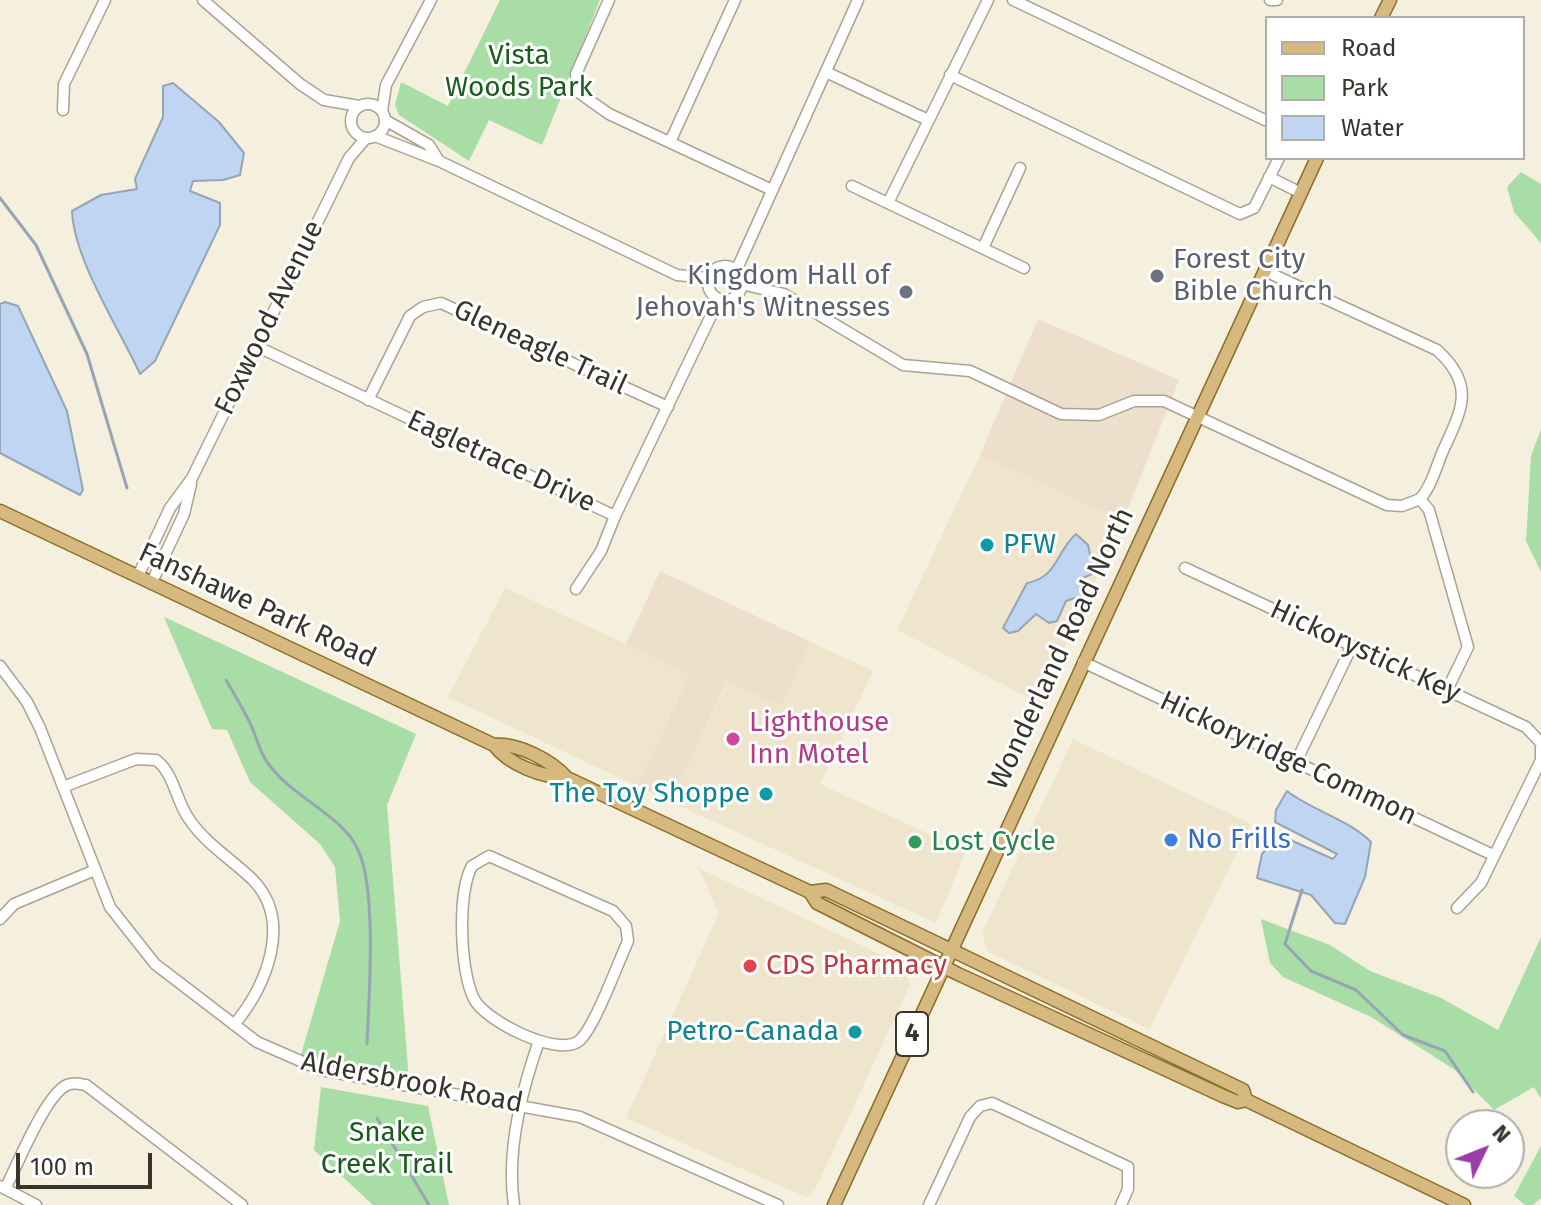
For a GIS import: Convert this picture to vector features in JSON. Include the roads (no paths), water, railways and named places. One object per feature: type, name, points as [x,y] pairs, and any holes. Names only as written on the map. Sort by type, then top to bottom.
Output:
[{"type":"main road","name":"Wonderland Road North","points":[[834,1205],[1316,160]]},
{"type":"main road","name":"Fanshawe Park Road","points":[[0,511],[494,745],[507,744],[556,766],[567,778],[810,892],[826,890],[1243,1090],[1246,1100],[1238,1102],[1223,1096],[944,967],[817,903],[810,892]]},
{"type":"main road","points":[[1246,1100],[1464,1205]]},
{"type":"street","points":[[63,110],[64,84],[105,0]]},
{"type":"street","points":[[203,0],[300,84],[333,102],[363,105],[383,116],[429,145],[439,161]]},
{"type":"street","points":[[363,105],[386,85],[431,0]]},
{"type":"street","points":[[609,0],[576,74],[576,87],[595,106],[772,190]]},
{"type":"street","points":[[670,142],[735,0]]},
{"type":"street","points":[[741,284],[736,271],[858,0]]},
{"type":"street","points":[[888,203],[988,0]]},
{"type":"street","points":[[1013,0],[1265,120]]},
{"type":"street","points":[[1270,0],[1277,0]]},
{"type":"street","points":[[826,72],[928,120]]},
{"type":"street","points":[[950,75],[1240,214],[1254,208],[1278,160]]},
{"type":"street","points":[[383,116],[386,85]]},
{"type":"street","points":[[333,102],[352,126],[371,137],[439,161],[677,275],[709,278]]},
{"type":"street","name":"Foxwood Avenue","points":[[349,158],[352,113],[363,105]]},
{"type":"street","name":"Foxwood Avenue","points":[[138,576],[170,508],[192,478],[349,158],[371,137],[383,116]]},
{"type":"street","points":[[983,248],[1020,168]]},
{"type":"street","points":[[1269,177],[1301,193]]},
{"type":"street","points":[[852,186],[1024,268]]},
{"type":"street","points":[[736,271],[717,268],[709,278],[710,291],[719,299],[732,298],[741,284]]},
{"type":"street","points":[[741,284],[784,294],[903,365],[970,371],[1061,414],[1099,415],[1134,401],[1154,399],[1196,415],[1387,505],[1402,506],[1420,499],[1464,404],[1461,381],[1450,362],[1437,350],[1265,271]]},
{"type":"street","name":"Eagletrace Drive","points":[[256,346],[615,516],[719,299]]},
{"type":"street","name":"Gleneagle Trail","points":[[368,400],[410,316],[423,307],[441,303],[668,407]]},
{"type":"street","name":"Foxwood Avenue","points":[[152,582],[184,514],[192,478]]},
{"type":"street","points":[[1420,499],[1429,510],[1468,647],[1447,690]]},
{"type":"street","points":[[576,589],[601,551],[615,516]]},
{"type":"street","name":"Hickorystick Key","points":[[1185,568],[1526,727],[1541,745],[1541,760],[1478,888],[1457,908]]},
{"type":"street","points":[[1296,762],[1352,646]]},
{"type":"street","name":"Hickoryridge Common","points":[[1083,662],[1493,855]]},
{"type":"street","name":"Aldersbrook Road","points":[[0,666],[27,702],[110,907],[155,964],[234,1025],[273,1052],[321,1070],[521,1105],[603,1124],[778,1205]]},
{"type":"street","points":[[63,787],[136,759],[156,760],[166,770],[190,821],[261,889],[272,920],[271,955],[257,994],[234,1025]]},
{"type":"street","points":[[495,856],[613,911],[626,926],[628,941],[585,1035],[565,1048],[539,1041],[489,1015],[472,996],[462,898],[468,873],[482,858],[495,856]]},
{"type":"street","points":[[0,919],[14,904],[95,870]]},
{"type":"street","points":[[514,1205],[511,1170],[526,1077],[539,1041]]},
{"type":"street","points":[[36,1205],[2,1188],[51,1099],[65,1085],[75,1083],[86,1085],[242,1205]]},
{"type":"street","points":[[929,1205],[970,1117],[980,1106],[992,1103],[1128,1167],[1128,1189],[1121,1205]]},
{"type":"water","points":[[173,83],[219,122],[244,153],[240,175],[223,180],[193,181],[190,191],[220,203],[220,225],[155,361],[140,374],[89,272],[72,211],[101,195],[137,189],[135,179],[163,117],[163,86]]},
{"type":"water","points":[[5,302],[18,306],[67,411],[83,490],[80,495],[0,453],[0,304]]},
{"type":"water","points":[[1076,534],[1088,545],[1094,573],[1081,579],[1084,595],[1066,601],[1057,621],[1049,623],[1036,614],[1018,631],[1009,633],[1003,628],[1027,583],[1051,570]]},
{"type":"water","points":[[1287,791],[1352,827],[1371,842],[1365,877],[1345,924],[1335,923],[1311,895],[1257,878],[1262,854],[1276,838],[1286,838],[1333,859],[1337,854],[1275,822],[1276,810]]},
{"type":"waterway","points":[[0,198],[36,245],[87,354],[127,488]]},
{"type":"waterway","points":[[226,680],[247,717],[262,753],[277,775],[341,827],[358,850],[364,868],[370,916],[367,1044]]},
{"type":"waterway","points":[[1302,890],[1285,944],[1311,971],[1356,990],[1403,1035],[1445,1051],[1473,1092]]},
{"type":"waterway","points":[[377,1118],[429,1205]]},
{"type":"place","name":"Forest City Bible Church","points":[[1157,276]]},
{"type":"place","name":"Kingdom Hall of Jehovah's Witnesses","points":[[906,292]]},
{"type":"place","name":"PFW","points":[[987,545]]},
{"type":"place","name":"Lighthouse Inn Motel","points":[[733,739]]},
{"type":"place","name":"The Toy Shoppe","points":[[766,794]]},
{"type":"place","name":"No Frills","points":[[1171,840]]},
{"type":"place","name":"Lost Cycle","points":[[915,842]]},
{"type":"place","name":"CDS Pharmacy","points":[[750,966]]},
{"type":"place","name":"Petro-Canada","points":[[855,1032]]},
{"type":"park label","name":"Vista Woods Park","points":[[519,72]]},
{"type":"park label","name":"Snake Creek Trail","points":[[387,1149]]}]
